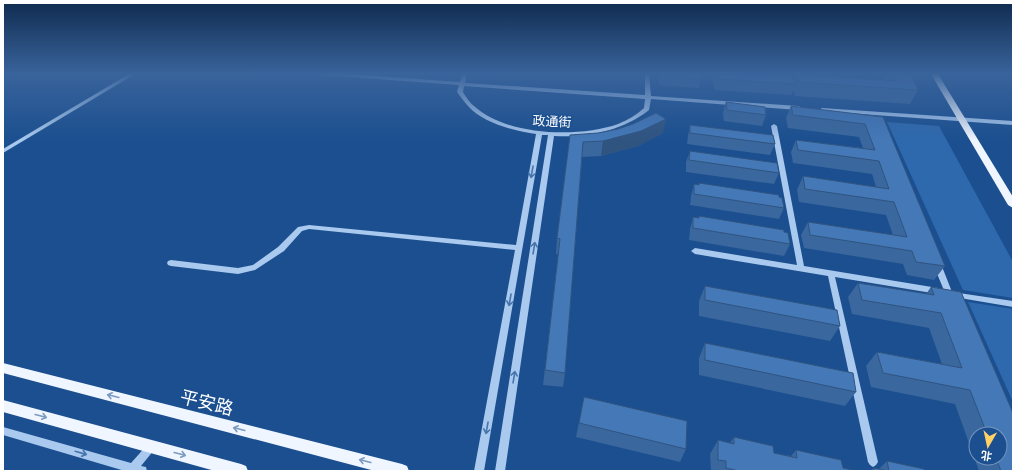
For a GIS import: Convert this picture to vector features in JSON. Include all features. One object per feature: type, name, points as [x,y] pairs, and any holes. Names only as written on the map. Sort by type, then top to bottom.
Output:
[{"type":"main road","points":[[947,96],[1013,205]]},
{"type":"main road","name":"平安路","points":[[3,368],[402,471]]},
{"type":"main road","points":[[3,406],[240,471]]},
{"type":"street","points":[[3,151],[96,96]]},
{"type":"street","name":"政通街","points":[[462,96],[477,111],[502,124],[551,135],[583,133],[620,126],[635,118],[646,109],[648,98]]},
{"type":"street","points":[[623,96],[805,109]]},
{"type":"street","points":[[812,109],[1013,123]]},
{"type":"street","points":[[774,126],[800,269]]},
{"type":"street","points":[[479,471],[539,133]]},
{"type":"street","points":[[500,471],[551,135]]},
{"type":"street","points":[[171,263],[238,271],[255,267],[281,249],[300,229],[309,227],[519,248]]},
{"type":"street","points":[[695,251],[1013,304]]},
{"type":"street","points":[[935,257],[955,307]]},
{"type":"street","points":[[831,274],[872,462]]},
{"type":"street","points":[[3,431],[135,470],[151,447]]},
{"type":"shaded area","points":[[887,122],[939,126],[1013,262],[1013,298],[963,290]]},
{"type":"shaded area","points":[[968,302],[1013,309],[1013,402]]},
{"type":"building","points":[[726,102],[765,107],[766,115],[727,110]]},
{"type":"building","points":[[791,106],[883,117],[945,266],[916,262],[912,251],[810,235],[808,222],[907,237],[894,202],[805,189],[803,176],[889,189],[879,161],[798,150],[796,140],[875,150],[865,124],[793,115]]},
{"type":"building","points":[[656,113],[666,119],[641,131],[603,141],[583,142],[565,373],[545,370],[560,239],[557,238],[570,135],[598,133],[618,129],[633,124]]},
{"type":"building","points":[[690,125],[773,135],[775,144],[690,133]]},
{"type":"building","points":[[690,151],[777,163],[779,173],[689,160]]},
{"type":"building","points":[[699,183],[779,195],[779,197],[782,198],[784,208],[694,194],[694,184],[699,185]]},
{"type":"building","points":[[699,216],[784,230],[784,232],[788,233],[790,244],[693,228],[693,217],[699,218]]},
{"type":"building","points":[[858,283],[934,295],[931,287],[961,292],[1013,413],[1013,471],[1001,471],[999,466],[1008,466],[1008,426],[984,426],[970,390],[883,373],[877,352],[962,368],[941,313],[862,300]]},
{"type":"building","points":[[705,286],[837,310],[840,326],[705,300]]},
{"type":"building","points":[[705,343],[853,373],[856,392],[705,360]]},
{"type":"building","points":[[584,397],[687,421],[686,449],[579,423]]},
{"type":"building","points":[[734,437],[773,446],[774,453],[797,458],[796,450],[841,460],[843,468],[857,471],[739,471],[726,468],[726,461],[718,460],[718,440],[734,444]]},
{"type":"building","points":[[887,461],[924,469],[925,471],[889,471]]},
{"type":"building","points":[[874,468],[888,471],[874,471]]}]
